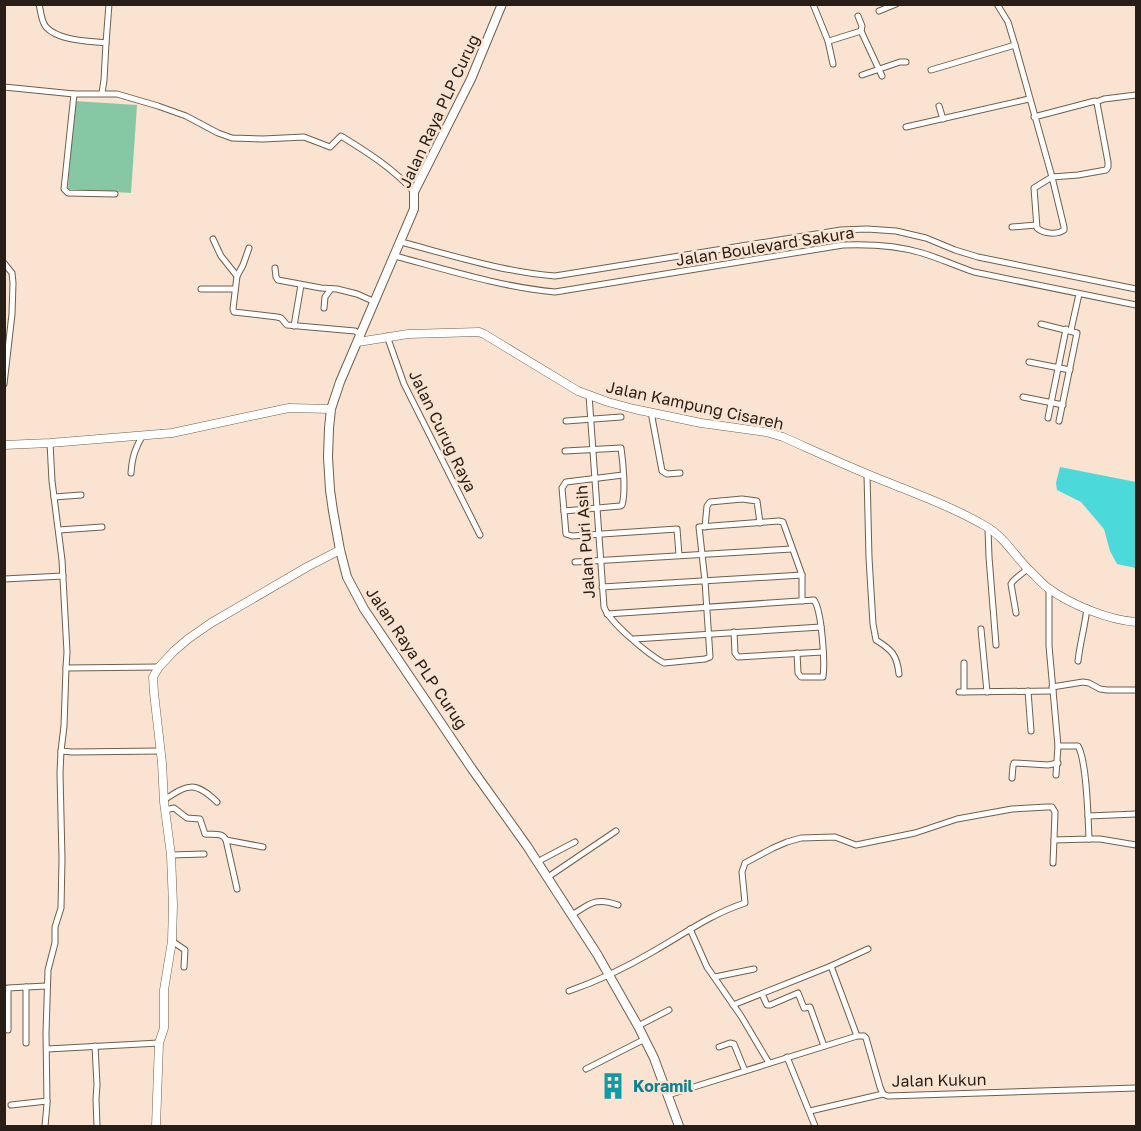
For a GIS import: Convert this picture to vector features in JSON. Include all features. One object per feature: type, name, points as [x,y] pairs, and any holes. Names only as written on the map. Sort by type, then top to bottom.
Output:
[{"type":"main road","name":"Jalan Raya PLP Curug","points":[[502,4],[471,79],[414,192],[414,209],[340,382],[331,409],[328,442],[329,477],[340,550],[347,577],[364,609],[548,877],[609,975],[638,1026],[657,1066],[679,1126]]},
{"type":"street","points":[[39,4],[44,24],[51,30],[70,39],[106,43]]},
{"type":"street","points":[[102,93],[109,4]]},
{"type":"street","points":[[813,4],[828,41],[833,64]]},
{"type":"street","points":[[879,12],[896,4]]},
{"type":"street","points":[[997,4],[1008,22],[1015,45],[1052,177],[1064,230],[1059,233],[1043,232],[1036,228],[1034,188],[1052,177],[1078,175],[1106,170],[1108,167],[1096,102]]},
{"type":"street","points":[[858,16],[861,31],[882,76]]},
{"type":"street","points":[[828,41],[861,31]]},
{"type":"street","points":[[931,70],[1015,45]]},
{"type":"street","points":[[862,75],[906,62]]},
{"type":"street","points":[[4,87],[74,94],[117,94],[186,116],[232,138],[304,137],[330,147],[341,136],[400,177],[414,192]]},
{"type":"street","points":[[74,94],[64,189],[68,193],[115,194]]},
{"type":"street","points":[[1034,117],[1104,99],[1137,94]]},
{"type":"street","points":[[906,127],[1029,99]]},
{"type":"street","points":[[939,106],[943,119]]},
{"type":"street","points":[[1012,227],[1036,225]]},
{"type":"street","name":"Jalan Boulevard Sakura","points":[[401,242],[511,270],[555,276],[841,230],[867,229],[896,231],[926,238],[978,257],[1137,289]]},
{"type":"street","points":[[213,239],[221,256],[237,276]]},
{"type":"street","name":"Jalan Boulevard Sakura","points":[[395,256],[507,285],[555,292],[843,245],[867,244],[893,246],[922,253],[974,272],[1137,305]]},
{"type":"street","points":[[249,248],[237,276],[234,312],[277,317],[287,325],[355,331],[360,339]]},
{"type":"street","points":[[667,259],[669,274]]},
{"type":"street","points":[[996,277],[998,261]]},
{"type":"street","points":[[4,263],[12,273],[13,283],[4,384]]},
{"type":"street","points":[[275,268],[278,280],[357,294],[375,302]]},
{"type":"street","points":[[294,326],[301,285]]},
{"type":"street","points":[[201,289],[235,289]]},
{"type":"street","points":[[324,308],[325,297],[330,289]]},
{"type":"street","points":[[1048,418],[1058,368],[1079,294]]},
{"type":"street","points":[[1041,324],[1077,334],[1059,420]]},
{"type":"street","name":"Jalan Kampung Cisareh","points":[[360,339],[408,334],[468,332],[484,334],[589,395],[634,409],[701,423],[773,434],[936,502],[988,528],[1049,588],[1114,619],[1137,622]]},
{"type":"street","name":"Jalan Curug Raya","points":[[387,336],[404,384],[480,535]]},
{"type":"street","points":[[1029,362],[1070,370]]},
{"type":"street","name":"Jalan Puri Asih","points":[[589,395],[604,607],[607,614],[633,639],[662,662],[705,660],[710,657],[702,527]]},
{"type":"street","points":[[1023,397],[1062,405]]},
{"type":"street","points":[[4,445],[172,433],[289,408],[331,409]]},
{"type":"street","points":[[651,412],[662,471],[667,474],[680,473]]},
{"type":"street","points":[[566,421],[621,417]]},
{"type":"street","points":[[131,473],[135,448],[142,435]]},
{"type":"street","points":[[45,1126],[47,986],[50,959],[55,943],[55,927],[61,908],[60,773],[67,652],[63,576],[50,443]]},
{"type":"street","points":[[564,511],[616,507],[622,505],[623,501],[621,448],[565,451]]},
{"type":"street","points":[[867,474],[873,624],[876,640],[894,654],[899,674]]},
{"type":"street","points":[[623,475],[563,484],[566,534],[568,536],[677,529],[679,555]]},
{"type":"street","points":[[54,497],[81,495]]},
{"type":"street","points":[[760,523],[757,501],[742,499],[708,503],[702,527],[783,522],[802,575],[802,601]]},
{"type":"street","points":[[58,531],[102,527]]},
{"type":"street","points":[[988,528],[996,645]]},
{"type":"street","points":[[575,562],[792,549]]},
{"type":"street","points":[[156,1126],[159,1043],[164,1028],[164,990],[171,941],[173,905],[171,855],[153,677],[159,667],[181,644],[211,623],[340,550]]},
{"type":"street","points":[[1016,613],[1011,584],[1028,568]]},
{"type":"street","points":[[602,587],[802,575]]},
{"type":"street","points":[[4,579],[63,576]]},
{"type":"street","points":[[1049,588],[1049,646],[1058,746],[1056,775]]},
{"type":"street","points":[[607,614],[816,601],[821,627],[824,676],[820,678],[801,677],[798,673],[797,653]]},
{"type":"street","points":[[1077,661],[1087,608]]},
{"type":"street","points":[[633,639],[821,627]]},
{"type":"street","points":[[981,629],[987,692]]},
{"type":"street","points":[[734,632],[735,653],[738,657],[823,652]]},
{"type":"street","points":[[964,663],[962,692],[1028,691],[1052,689],[1083,682],[1107,690],[1137,690]]},
{"type":"street","points":[[66,668],[159,667]]},
{"type":"street","points":[[1028,691],[1031,731]]},
{"type":"street","points":[[1058,746],[1078,746],[1080,748],[1089,839]]},
{"type":"street","points":[[61,751],[161,751]]},
{"type":"street","points":[[1012,778],[1014,763],[1048,765],[1058,763]]},
{"type":"street","points":[[164,800],[184,788],[190,788],[204,790],[217,802]]},
{"type":"street","points":[[569,991],[609,975],[655,951],[709,917],[745,903],[742,873],[745,863],[787,842],[808,837],[835,837],[851,844],[863,844],[915,833],[957,819],[1012,808],[1047,807],[1053,808],[1054,812],[1053,863]]},
{"type":"street","points":[[165,810],[174,808],[185,817],[200,819],[206,834],[222,835],[226,840],[237,889]]},
{"type":"street","points":[[1088,816],[1137,814]]},
{"type":"street","points":[[548,877],[615,831]]},
{"type":"street","points":[[1054,840],[1100,839],[1137,845]]},
{"type":"street","points":[[226,840],[263,846]]},
{"type":"street","points":[[537,862],[575,842]]},
{"type":"street","points":[[171,855],[204,854]]},
{"type":"street","points":[[572,915],[598,901],[606,900],[618,905]]},
{"type":"street","points":[[690,929],[707,967],[741,1016],[769,1063]]},
{"type":"street","points":[[171,941],[185,950],[184,967]]},
{"type":"street","points":[[733,1005],[868,949]]},
{"type":"street","points":[[668,1095],[857,1036],[831,966]]},
{"type":"street","points":[[715,977],[754,969]]},
{"type":"street","points":[[8,1030],[6,988],[47,986]]},
{"type":"street","points":[[26,987],[26,1043]]},
{"type":"street","points":[[762,994],[766,1005],[770,1005],[798,993],[804,1008],[810,1007],[824,1046]]},
{"type":"street","points":[[638,1026],[669,1010]]},
{"type":"street","name":"Jalan Kukun","points":[[857,1036],[866,1038],[883,1094],[894,1096],[1137,1088]]},
{"type":"street","points":[[586,1069],[645,1041]]},
{"type":"street","points":[[47,1049],[159,1043]]},
{"type":"street","points":[[719,1047],[734,1044],[745,1071]]},
{"type":"street","points":[[95,1046],[98,1085],[97,1126]]},
{"type":"street","points":[[787,1057],[815,1126]]},
{"type":"street","points":[[810,1111],[883,1094]]},
{"type":"street","points":[[11,1105],[47,1101]]},
{"type":"green space","points":[[74,101],[137,105],[131,193],[68,189]]},
{"type":"water","points":[[1060,467],[1136,482],[1136,568],[1117,564],[1110,551],[1104,529],[1081,502],[1057,490],[1056,483]]},
{"type":"place","name":"Koramil","points":[[613,1086]]}]
